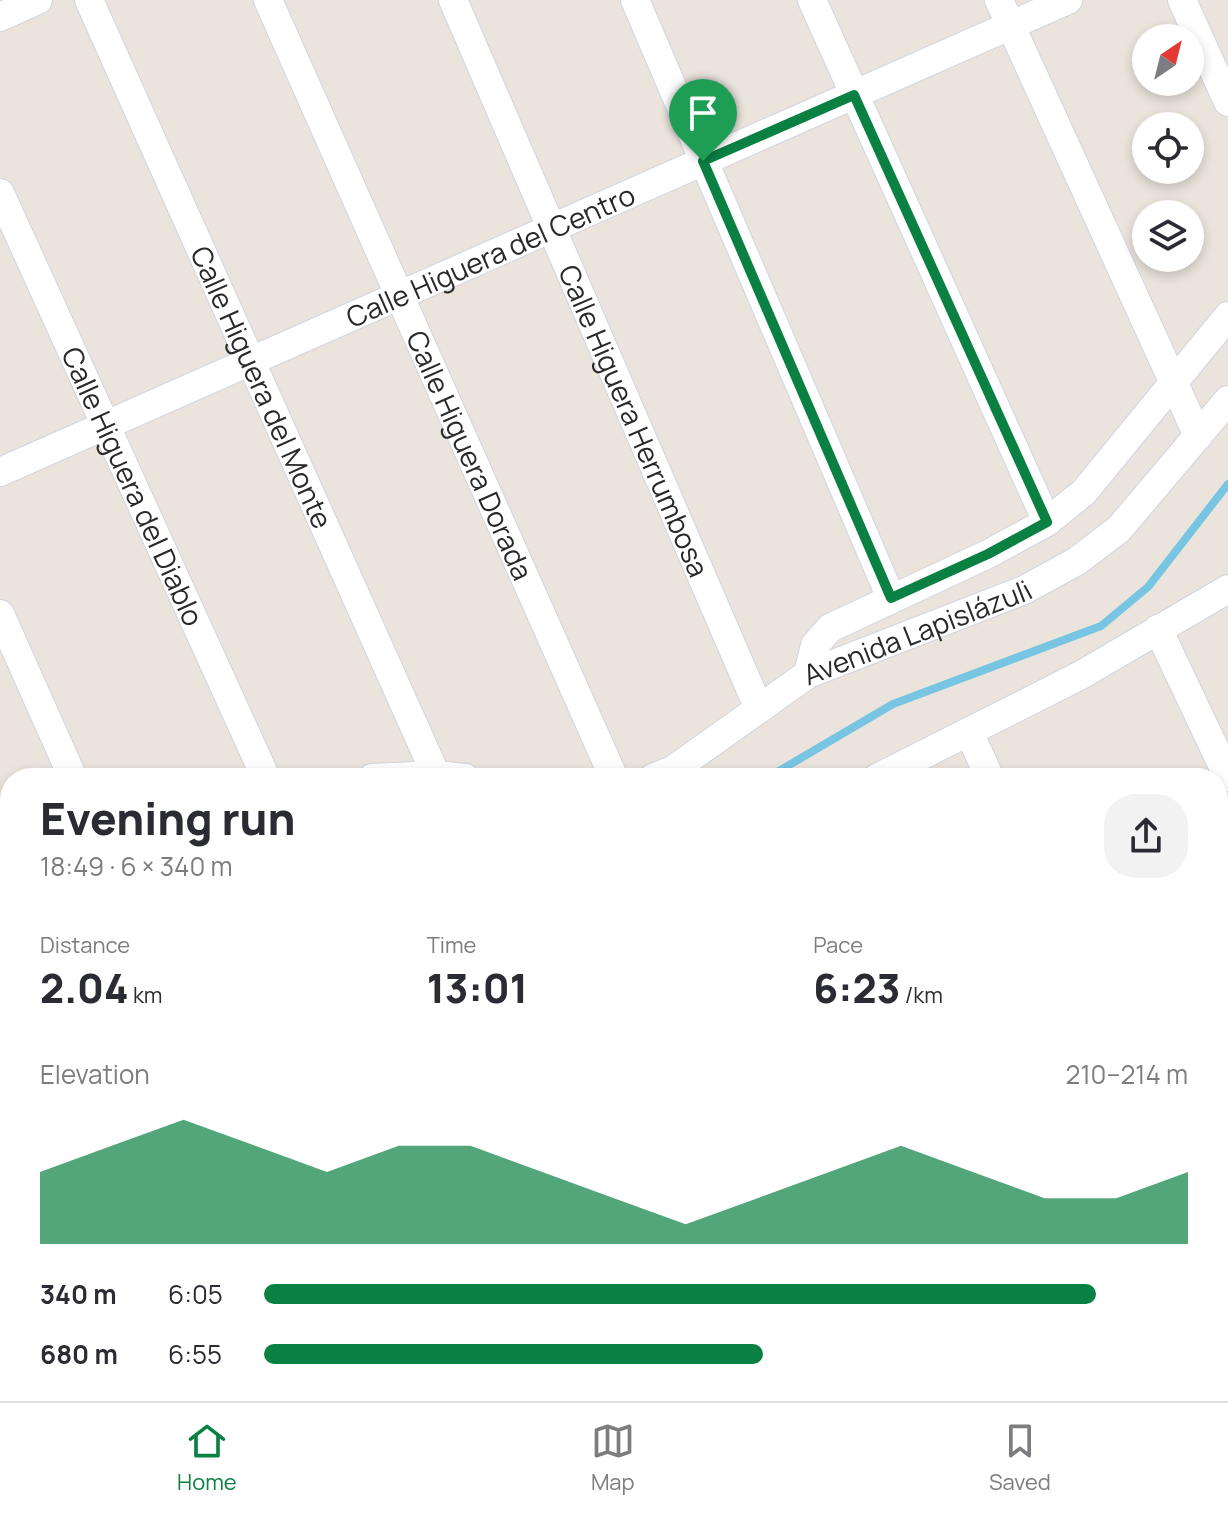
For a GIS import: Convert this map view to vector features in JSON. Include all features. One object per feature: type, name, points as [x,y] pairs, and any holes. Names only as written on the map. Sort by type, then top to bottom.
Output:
[{"type":"street","points":[[0,17],[38,0]]},
{"type":"street","name":"Calle Higuera del Monte","points":[[89,0],[433,768]]},
{"type":"street","name":"Calle Higuera Dorada","points":[[268,0],[610,768]]},
{"type":"street","name":"Calle Higuera Herrumbosa","points":[[453,0],[759,709]]},
{"type":"street","points":[[635,0],[891,598]]},
{"type":"street","points":[[812,0],[1047,522]]},
{"type":"street","name":"Calle Higuera del Centro","points":[[0,472],[854,95],[1005,13],[1068,0]]},
{"type":"street","points":[[1182,0],[1228,102]]},
{"type":"street","points":[[1005,13],[1198,436]]},
{"type":"street","name":"Calle Higuera del Diablo","points":[[0,193],[261,768]]},
{"type":"street","name":"Avenida Lapislázuli","points":[[808,674],[815,645],[830,628],[988,554],[1047,522],[1084,492],[1228,316]]},
{"type":"street","name":"Avenida Lapislázuli","points":[[808,674],[1024,590],[1077,561],[1119,529],[1228,400]]},
{"type":"street","points":[[897,768],[1081,675],[1228,589]]},
{"type":"street","points":[[0,614],[69,768]]},
{"type":"street","points":[[1158,629],[1224,768]]},
{"type":"street","points":[[676,768],[808,674]]},
{"type":"street","points":[[969,732],[985,768]]},
{"type":"waterway","points":[[784,768],[893,704],[1101,626],[1148,587],[1228,484]]},
{"type":"route","points":[[854,95],[1047,522],[988,554],[891,598],[703,161],[854,95]]}]
